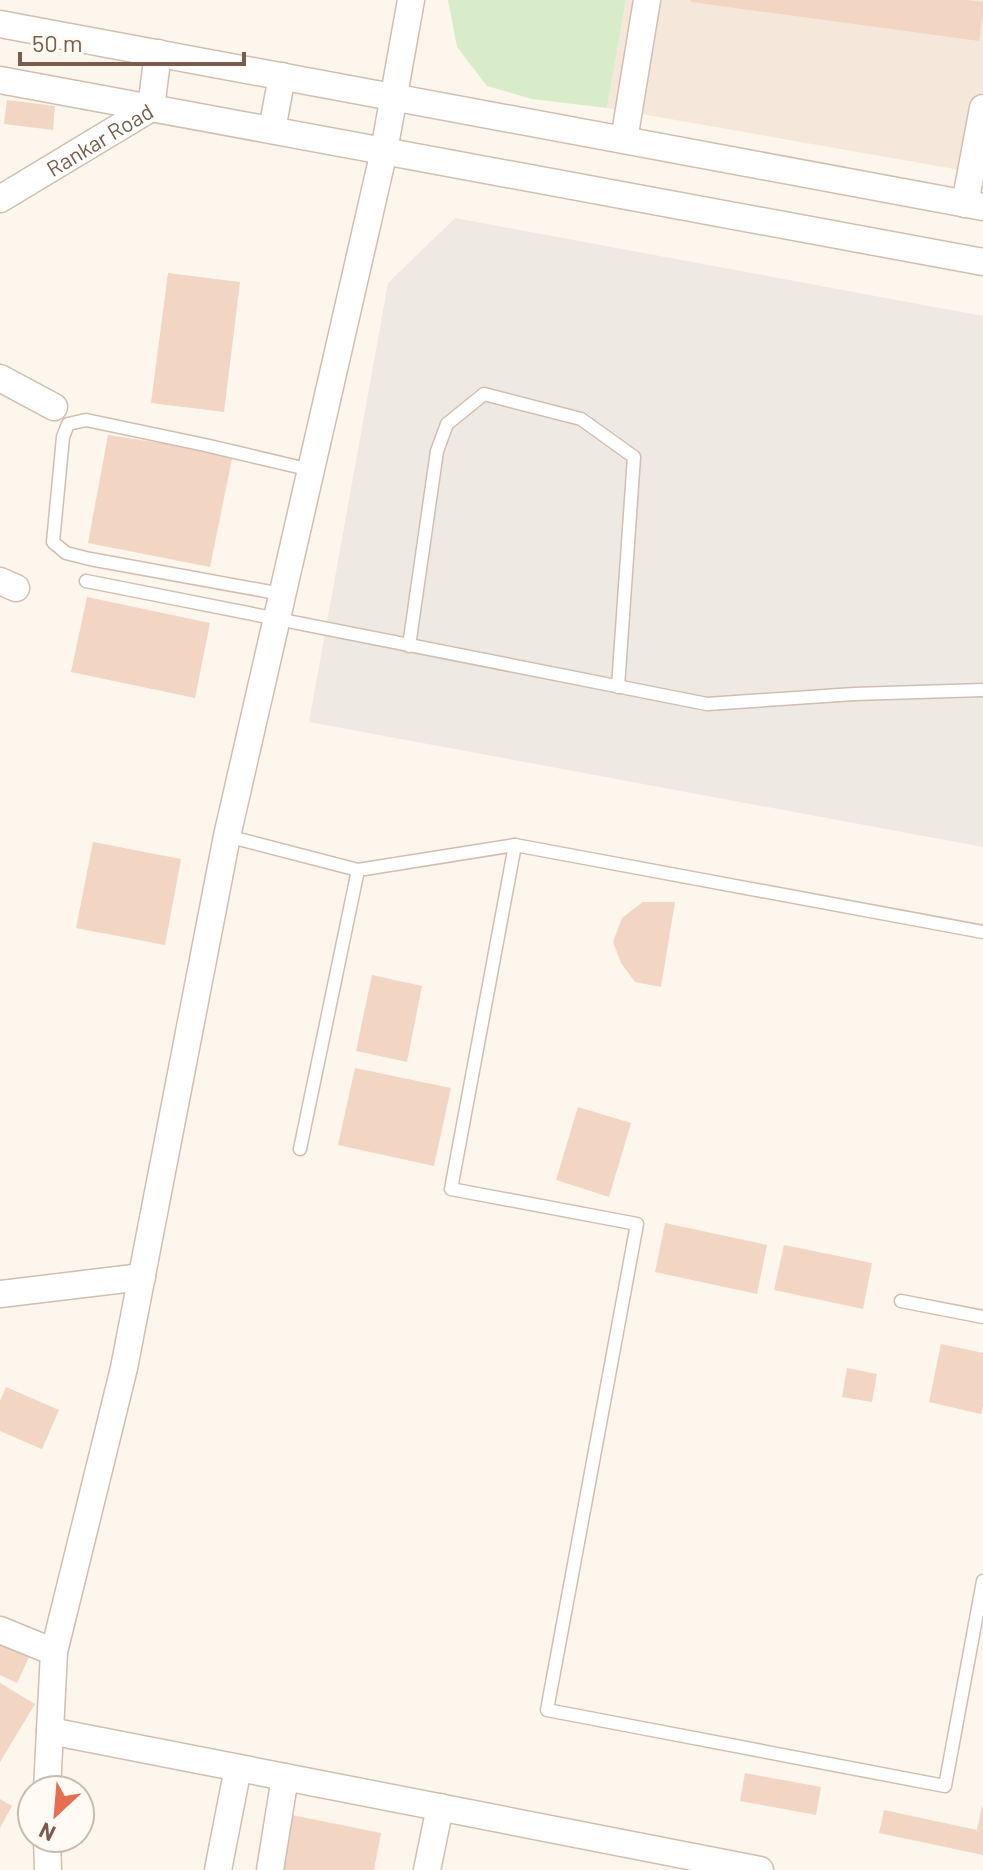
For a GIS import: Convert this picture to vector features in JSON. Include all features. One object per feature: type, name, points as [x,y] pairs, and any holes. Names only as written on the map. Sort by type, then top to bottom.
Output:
[{"type":"street","points":[[48,1774],[54,1652],[124,1368],[227,836],[384,151],[411,0]]},
{"type":"street","points":[[624,140],[647,0]]},
{"type":"street","points":[[0,24],[974,205],[983,108]]},
{"type":"street","name":"Rankar Road","points":[[0,199],[151,108],[158,53]]},
{"type":"street","points":[[272,130],[282,76]]},
{"type":"street","points":[[0,80],[983,262]]},
{"type":"street","points":[[0,378],[54,407]]},
{"type":"street","points":[[0,1294],[142,1277]]},
{"type":"street","points":[[0,1630],[54,1652]]},
{"type":"street","points":[[50,1731],[760,1870]]},
{"type":"street","points":[[218,1870],[238,1768]]},
{"type":"street","points":[[270,1870],[285,1777]]},
{"type":"street","points":[[427,1870],[440,1807]]},
{"type":"lane","points":[[409,646],[437,451],[447,424],[484,394],[581,419],[634,457],[618,687]]},
{"type":"lane","points":[[282,594],[66,553],[53,542],[63,437],[68,424],[86,420],[311,470]]},
{"type":"lane","points":[[86,581],[707,704],[854,694],[983,690]]},
{"type":"lane","points":[[227,836],[358,870],[515,845],[983,932]]},
{"type":"lane","points":[[515,845],[451,1189],[637,1224],[547,1710],[945,1786],[983,1581]]},
{"type":"lane","points":[[300,1149],[358,870]]},
{"type":"lane","points":[[901,1301],[983,1317]]},
{"type":"shaded area","points":[[626,0],[983,0],[983,174],[607,108]]},
{"type":"shaded area","points":[[455,218],[983,316],[983,847],[309,722],[388,283]]},
{"type":"green space","points":[[448,0],[626,0],[607,108],[532,99],[487,86],[457,47]]},
{"type":"building","points":[[691,0],[967,0],[983,2],[983,10],[979,41]]},
{"type":"building","points":[[7,100],[55,106],[53,130],[4,124]]},
{"type":"building","points":[[168,273],[240,282],[224,412],[151,403]]},
{"type":"building","points":[[108,435],[233,454],[210,567],[88,543]]},
{"type":"building","points":[[87,597],[210,623],[195,698],[71,672]]},
{"type":"building","points":[[93,842],[181,859],[165,945],[76,928]]},
{"type":"building","points":[[643,902],[675,902],[661,987],[635,982],[621,963],[613,942],[622,918]]},
{"type":"building","points":[[372,975],[422,986],[407,1062],[356,1051]]},
{"type":"building","points":[[355,1068],[451,1088],[434,1166],[338,1145]]},
{"type":"building","points":[[578,1107],[631,1123],[609,1197],[556,1180]]},
{"type":"building","points":[[665,1223],[767,1245],[757,1294],[655,1272]]},
{"type":"building","points":[[784,1245],[872,1263],[863,1309],[774,1290]]},
{"type":"building","points":[[941,1344],[983,1353],[981,1414],[929,1402]]},
{"type":"building","points":[[847,1368],[877,1374],[872,1402],[842,1397]]},
{"type":"building","points":[[6,1387],[59,1410],[42,1449],[0,1431],[0,1401]]},
{"type":"building","points":[[0,1640],[31,1653],[17,1683],[0,1675]]},
{"type":"building","points":[[0,1683],[35,1704],[0,1762]]},
{"type":"building","points":[[745,1773],[821,1787],[816,1815],[740,1801]]},
{"type":"building","points":[[0,1799],[12,1806],[0,1828]]},
{"type":"building","points":[[982,1806],[983,1855],[879,1833],[884,1810],[977,1830]]},
{"type":"building","points":[[287,1814],[381,1833],[374,1870],[276,1870]]}]
